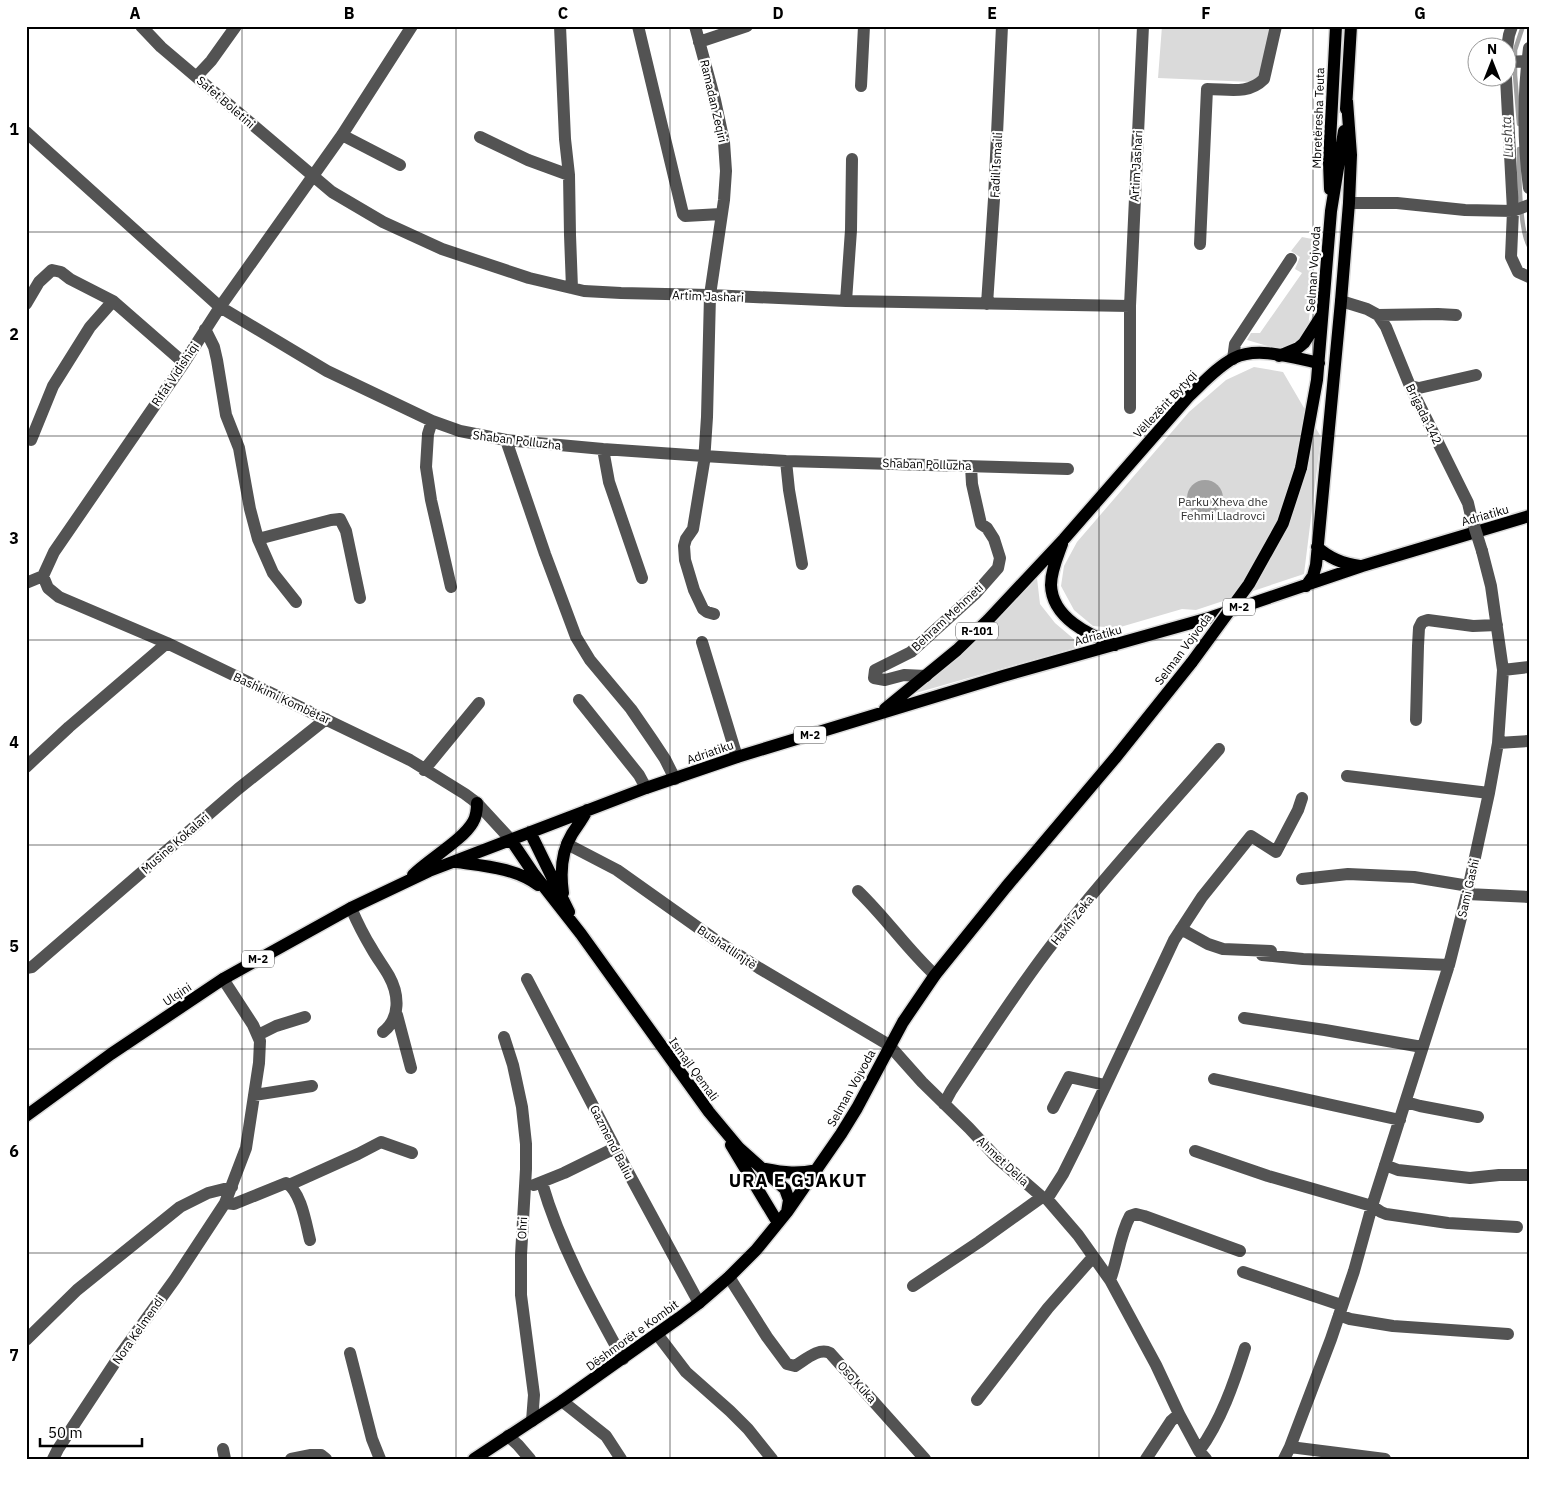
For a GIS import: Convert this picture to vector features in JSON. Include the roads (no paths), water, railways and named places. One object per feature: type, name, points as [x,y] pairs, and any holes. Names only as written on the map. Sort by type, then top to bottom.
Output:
[{"type":"main road","name":"Mbretëresha Teuta","points":[[1331,211],[1329,162],[1336,26]]},
{"type":"main road","points":[[1306,586],[1313,576],[1316,565],[1349,203],[1351,155],[1347,101],[1351,26]]},
{"type":"main road","name":"Selman Vojvoda","points":[[787,1212],[857,1108],[889,1045],[912,1007],[935,975],[1006,887],[1116,757],[1192,662],[1249,584],[1283,523],[1301,468],[1314,399],[1324,313],[1331,211],[1341,157],[1347,101]]},
{"type":"main road","points":[[1278,356],[1304,344],[1324,313]]},
{"type":"main road","name":"Vëllezërit Bytyqi","points":[[1064,538],[1189,396],[1233,359],[1251,353],[1319,363]]},
{"type":"main road","name":"Adriatiku","points":[[511,840],[646,788],[737,757],[1003,676],[1209,618],[1362,566],[1529,516]]},
{"type":"main road","name":"R-101","points":[[1064,538],[1054,565],[1052,579],[1053,596],[1058,606],[1072,623],[1083,631],[1115,645]]},
{"type":"main road","name":"R-101","points":[[881,713],[926,676],[988,620],[1064,538]]},
{"type":"main road","points":[[1318,547],[1327,556],[1338,561],[1348,565],[1362,566]]},
{"type":"main road","points":[[407,881],[422,865],[466,831],[476,817],[477,803]]},
{"type":"main road","points":[[565,903],[561,865],[567,844],[587,810]]},
{"type":"main road","name":"Ismajl Qemali","points":[[530,832],[581,934]]},
{"type":"main road","name":"Ulqini","points":[[26,1116],[111,1054],[223,979],[351,908],[407,881],[511,840]]},
{"type":"main road","name":"Ismajl Qemali","points":[[511,840],[546,891],[581,934],[720,1126],[740,1148],[785,1189],[789,1200],[787,1212]]},
{"type":"main road","points":[[455,862],[503,869],[530,880],[546,891]]},
{"type":"main road","points":[[720,1126],[778,1223]]},
{"type":"main road","points":[[764,1169],[786,1173],[802,1173],[817,1170]]},
{"type":"main road","name":"Dëshmorët e Kombit","points":[[474,1459],[532,1422],[623,1359],[699,1303],[756,1250],[787,1212]]},
{"type":"street","name":"Safet Boletini","points":[[141,26],[161,47],[312,176]]},
{"type":"street","points":[[197,76],[212,61],[236,26]]},
{"type":"street","name":"Rifat Vidishiqi","points":[[43,576],[54,552],[184,363],[220,307],[342,135],[412,26]]},
{"type":"street","points":[[560,26],[565,139],[569,175],[572,288]]},
{"type":"street","points":[[638,26],[682,214],[685,216],[722,214]]},
{"type":"street","name":"Ramadan Zeqiri","points":[[695,26],[724,142],[726,171],[722,214],[710,295],[704,456],[693,529],[684,546],[685,560],[694,590],[703,609],[714,614]]},
{"type":"street","points":[[699,42],[747,26]]},
{"type":"street","points":[[861,86],[864,26]]},
{"type":"street","name":"Fadil Ismaili","points":[[987,304],[1002,26]]},
{"type":"street","name":"Artim Jashari","points":[[1130,408],[1130,306],[1143,26]]},
{"type":"street","points":[[1200,244],[1207,89],[1249,90],[1258,85],[1264,79],[1276,26]]},
{"type":"street","points":[[1509,38],[1512,26]]},
{"type":"street","points":[[1528,181],[1525,118],[1529,48]]},
{"type":"street","points":[[1518,61],[1527,61]]},
{"type":"street","points":[[1507,88],[1513,211],[1511,256],[1518,272],[1529,277]]},
{"type":"street","name":"Shaban Polluzha","points":[[26,132],[220,307],[327,371],[432,421],[473,435],[603,449],[704,456],[1068,469]]},
{"type":"street","points":[[342,135],[400,164]]},
{"type":"street","points":[[480,137],[528,160],[569,175]]},
{"type":"street","points":[[846,301],[851,230],[852,159]]},
{"type":"street","name":"Artim Jashari","points":[[312,176],[332,192],[384,222],[442,248],[521,276],[584,291],[846,301],[1130,306]]},
{"type":"street","points":[[1349,203],[1397,203],[1464,210],[1513,211],[1529,205]]},
{"type":"street","points":[[1233,359],[1235,344],[1291,259]]},
{"type":"street","points":[[26,304],[30,291],[52,270],[61,272],[70,279],[113,300],[184,363]]},
{"type":"street","points":[[30,440],[53,386],[90,327],[113,300]]},
{"type":"street","points":[[1341,301],[1367,309],[1378,315],[1456,315]]},
{"type":"street","name":"Brigada 142","points":[[1378,315],[1389,333],[1410,386],[1468,503],[1482,551]]},
{"type":"street","points":[[205,329],[218,360],[226,415],[239,448],[250,509],[258,540],[273,574],[296,602]]},
{"type":"street","points":[[1410,386],[1419,388],[1476,375]]},
{"type":"street","points":[[432,421],[428,434],[426,467],[451,587]]},
{"type":"street","name":"Adriatiku","points":[[506,440],[576,637],[590,660],[657,746],[672,770],[675,779]]},
{"type":"street","points":[[603,449],[609,482],[642,578]]},
{"type":"street","points":[[786,460],[789,490],[802,564]]},
{"type":"street","name":"Behram Mehmeti","points":[[926,676],[904,675],[885,680],[874,678],[875,670],[911,652],[976,593],[998,568],[1000,558],[994,539],[987,528],[981,524],[972,484],[971,466]]},
{"type":"street","points":[[258,540],[340,519],[346,531],[360,598]]},
{"type":"street","name":"Sami Gashi","points":[[1284,1459],[1354,1271],[1372,1206],[1449,965],[1468,890],[1498,743],[1503,670],[1497,625],[1482,551]]},
{"type":"street","points":[[26,583],[43,576]]},
{"type":"street","name":"Bashkimi Kombëtar","points":[[43,576],[48,588],[59,597],[167,643],[410,760],[477,803],[511,840]]},
{"type":"street","points":[[1416,720],[1419,628],[1422,622],[1428,620],[1473,626],[1497,625]]},
{"type":"street","points":[[702,642],[737,757]]},
{"type":"street","points":[[26,768],[167,643]]},
{"type":"street","points":[[1503,670],[1529,667]]},
{"type":"street","points":[[579,700],[639,775],[646,788]]},
{"type":"street","points":[[424,770],[479,703]]},
{"type":"street","name":"Musine Kokalari","points":[[26,968],[32,967],[238,789],[326,719]]},
{"type":"street","points":[[1498,743],[1529,741]]},
{"type":"street","name":"Haxhi Zeka","points":[[944,1104],[1006,1006],[1047,950],[1139,840],[1219,749]]},
{"type":"street","points":[[1347,776],[1489,793]]},
{"type":"street","points":[[913,1286],[1044,1198],[1063,1174],[1181,928],[1202,897],[1251,836],[1276,852],[1298,810],[1302,798]]},
{"type":"street","name":"Bushatllinjtë","points":[[567,844],[617,870],[759,968],[889,1045]]},
{"type":"street","points":[[1302,880],[1348,874],[1414,876],[1468,890],[1529,897]]},
{"type":"street","points":[[858,891],[916,958],[935,975]]},
{"type":"street","points":[[351,908],[358,926],[379,962],[390,976],[396,994],[397,1015],[411,1068]]},
{"type":"street","points":[[1181,928],[1208,944],[1223,949],[1312,959],[1449,965]]},
{"type":"street","points":[[223,979],[258,1035],[305,1017]]},
{"type":"street","name":"Gazmend Baliu","points":[[528,979],[615,1148],[699,1303]]},
{"type":"street","points":[[383,1032],[390,1027],[397,1015]]},
{"type":"street","points":[[1244,1018],[1422,1047]]},
{"type":"street","name":"Nora Kelmendi","points":[[53,1459],[120,1356],[175,1279],[225,1203],[246,1148],[260,1051],[258,1035]]},
{"type":"street","name":"Ohri","points":[[504,1037],[513,1065],[522,1106],[526,1144],[521,1295],[534,1394],[532,1422]]},
{"type":"street","name":"Ahmet Delia","points":[[889,1045],[922,1082],[996,1157],[1044,1198],[1078,1235],[1110,1280],[1202,1455]]},
{"type":"street","points":[[1054,1108],[1069,1077],[1105,1085]]},
{"type":"street","points":[[1214,1079],[1400,1120]]},
{"type":"street","points":[[254,1095],[312,1086]]},
{"type":"street","points":[[1406,1102],[1478,1117]]},
{"type":"street","points":[[289,1185],[382,1142],[412,1153]]},
{"type":"street","points":[[524,1186],[542,1183],[615,1148]]},
{"type":"street","points":[[1195,1151],[1268,1176],[1372,1206],[1381,1212],[1448,1223],[1517,1228]]},
{"type":"street","points":[[1386,1165],[1398,1170],[1470,1178],[1529,1175]]},
{"type":"street","points":[[225,1203],[234,1204],[274,1186],[286,1183],[293,1188],[298,1198],[310,1240]]},
{"type":"street","points":[[542,1183],[572,1262],[623,1359]]},
{"type":"street","points":[[26,1340],[77,1290],[173,1213],[194,1199],[208,1193],[232,1187]]},
{"type":"street","points":[[1110,1280],[1126,1223],[1130,1216],[1136,1214],[1240,1251]]},
{"type":"street","points":[[977,1400],[1048,1308],[1093,1257]]},
{"type":"street","points":[[1243,1272],[1340,1310],[1358,1321],[1393,1326],[1508,1334]]},
{"type":"street","name":"Oso Kuka","points":[[729,1276],[767,1337],[787,1364],[795,1366],[820,1352],[825,1351],[830,1354],[926,1459]]},
{"type":"street","points":[[657,1334],[686,1372],[736,1417],[772,1459]]},
{"type":"street","name":"Ahmet Delia","points":[[1202,1455],[1237,1374],[1245,1348]]},
{"type":"street","points":[[350,1353],[372,1439],[380,1459]]},
{"type":"street","points":[[562,1401],[606,1436],[620,1459]]},
{"type":"street","points":[[1146,1459],[1171,1421],[1179,1414]]},
{"type":"street","points":[[508,1436],[530,1459]]},
{"type":"street","points":[[1290,1447],[1385,1459]]},
{"type":"street","points":[[291,1459],[312,1454],[321,1454],[326,1459]]},
{"type":"waterway","name":"Lushta","points":[[1519,124],[1515,50],[1523,26]]},
{"type":"waterway","name":"Lushta","points":[[1519,149],[1521,214],[1529,246]]},
{"type":"district","name":"URA E GJAKUT","points":[[798,1180]]},
{"type":"park label","name":"Parku Xheva dhe Fehmi Lladrovci","points":[[1223,508]]}]
